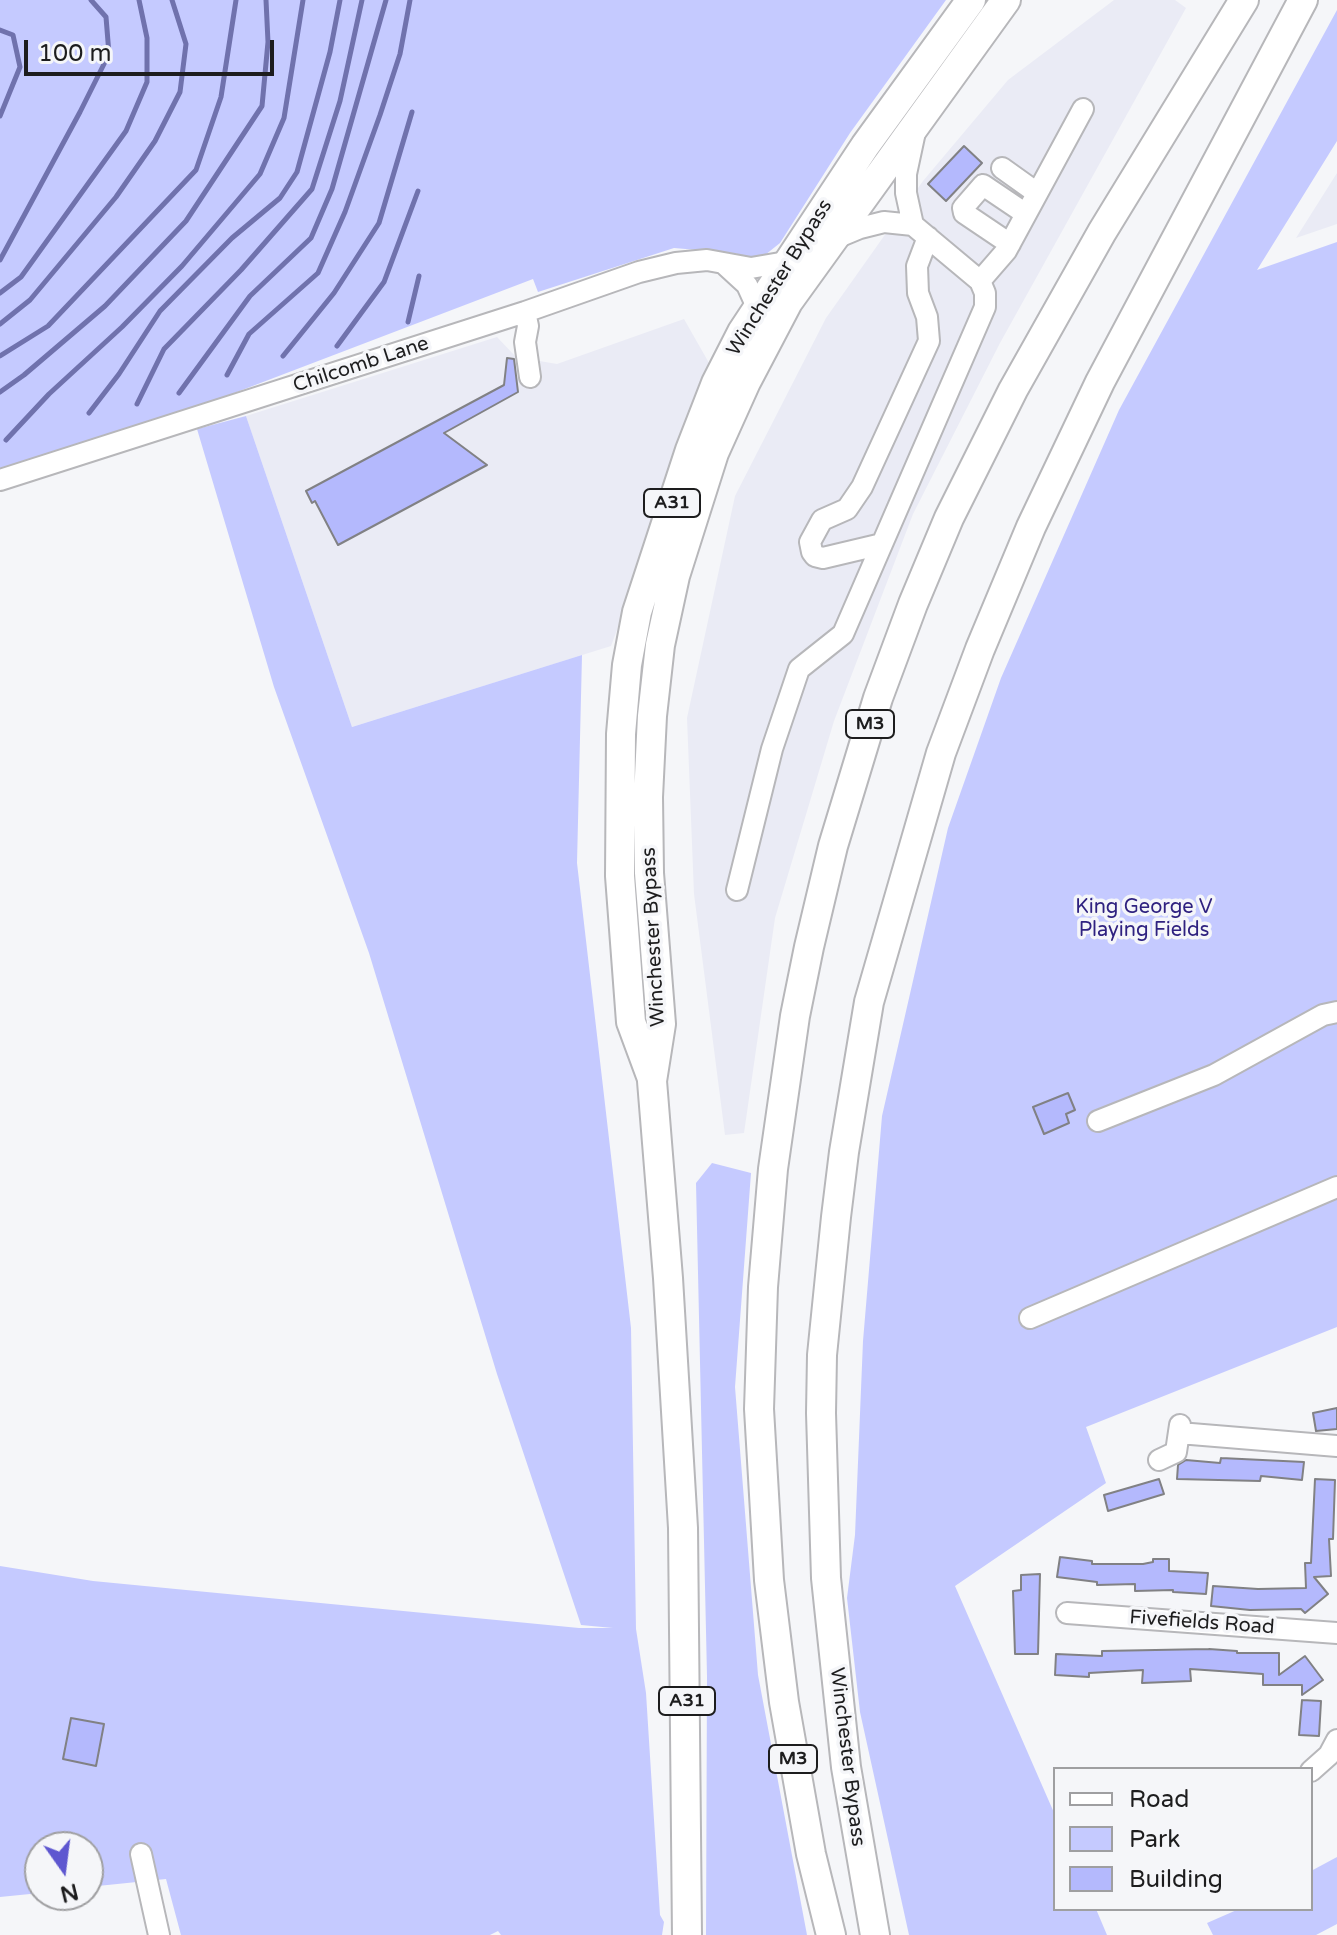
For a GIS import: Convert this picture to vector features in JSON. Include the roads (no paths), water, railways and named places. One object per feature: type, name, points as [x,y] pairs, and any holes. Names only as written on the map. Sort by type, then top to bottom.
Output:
[{"type":"highway","name":"Winchester Bypass","points":[[652,1081],[631,1022],[620,876],[621,734],[627,665],[637,612],[690,450],[716,383],[757,307],[865,146],[971,0]]},
{"type":"highway","name":"Winchester Bypass","points":[[652,1081],[661,1024],[649,873],[648,797],[652,716],[660,645],[675,576],[714,453],[746,382],[788,302],[1006,0]]},
{"type":"highway","name":"M3","points":[[831,1935],[811,1854],[791,1746],[769,1580],[759,1409],[763,1287],[773,1169],[790,1046],[806,961],[850,789],[878,698],[949,518],[1013,390],[1102,232],[1244,0]]},
{"type":"highway","name":"Winchester Bypass","points":[[875,1935],[846,1767],[826,1578],[821,1413],[822,1355],[830,1268],[844,1152],[869,1002],[941,753],[1031,527],[1100,382],[1303,0]]},
{"type":"highway","name":"A31","points":[[652,1081],[683,1528],[687,1935]]},
{"type":"street","points":[[980,281],[1010,244],[1083,109]]},
{"type":"street","points":[[882,544],[823,558],[815,556],[810,542],[822,520],[847,509],[862,487],[929,341],[927,317],[918,293],[920,231],[906,193],[906,174],[917,120]]},
{"type":"street","points":[[1002,168],[1037,193]]},
{"type":"street","points":[[1010,244],[964,213],[963,208],[983,185],[1026,214]]},
{"type":"street","points":[[737,890],[772,749],[799,669],[843,634],[985,307],[985,293],[980,281],[920,231],[884,222],[832,240]]},
{"type":"street","name":"Chilcomb Lane","points":[[0,480],[525,312],[639,272],[676,263],[707,260],[751,268],[786,262]]},
{"type":"street","points":[[723,263],[747,285],[757,307]]},
{"type":"street","points":[[525,312],[530,377]]},
{"type":"street","points":[[1098,1121],[1214,1075],[1323,1015],[1337,1012]]},
{"type":"street","points":[[1030,1318],[1337,1187]]},
{"type":"street","points":[[1159,1460],[1176,1452],[1180,1429],[1337,1446]]},
{"type":"street","name":"Fivefields Road","points":[[1067,1613],[1337,1633]]},
{"type":"street","points":[[1313,1769],[1329,1755],[1337,1740]]},
{"type":"street","points":[[141,1854],[159,1935]]},
{"type":"waterway","points":[[0,260],[109,54],[106,17],[91,0]]},
{"type":"waterway","points":[[0,293],[21,277],[126,131],[147,82],[147,38],[139,0]]},
{"type":"waterway","points":[[0,324],[30,300],[116,197],[155,141],[180,92],[186,44],[172,0]]},
{"type":"waterway","points":[[0,356],[48,326],[196,170],[221,97],[236,0]]},
{"type":"waterway","points":[[0,392],[105,306],[186,221],[262,106],[268,42],[266,0]]},
{"type":"waterway","points":[[6,440],[49,394],[182,266],[260,174],[284,118],[303,0]]},
{"type":"waterway","points":[[89,413],[160,311],[232,238],[280,198],[297,172],[330,52],[340,0]]},
{"type":"waterway","points":[[137,404],[164,349],[241,270],[312,189],[340,101],[362,0]]},
{"type":"waterway","points":[[179,393],[250,296],[311,238],[332,189],[386,0]]},
{"type":"waterway","points":[[227,375],[249,334],[318,273],[345,212],[380,115],[400,54],[410,0]]},
{"type":"waterway","points":[[0,30],[13,35],[20,67],[0,116]]},
{"type":"waterway","points":[[283,356],[334,293],[379,223],[412,112]]},
{"type":"waterway","points":[[337,346],[384,282],[418,191]]},
{"type":"waterway","points":[[408,322],[419,276]]},
{"type":"park label","name":"King George V Playing Fields","points":[[1144,920]]}]
